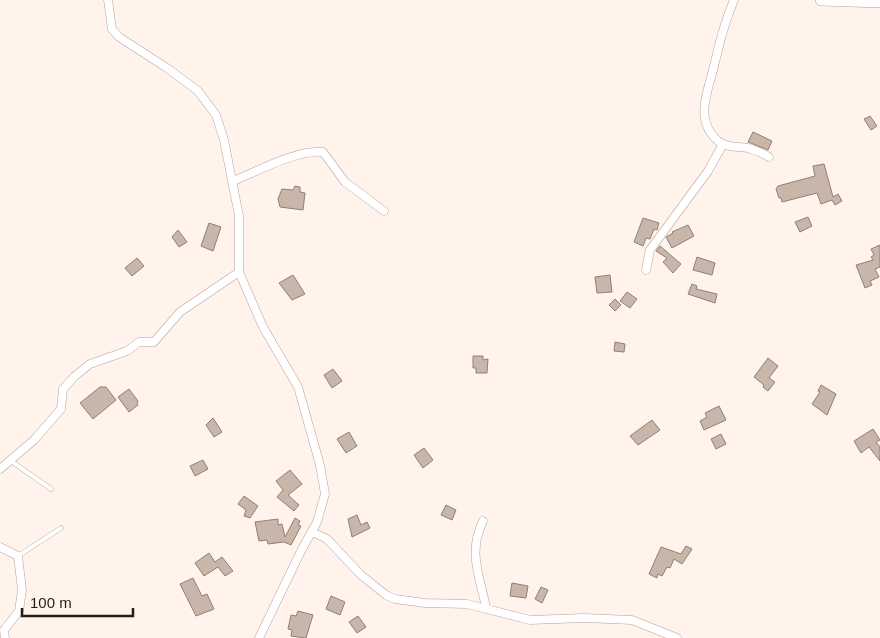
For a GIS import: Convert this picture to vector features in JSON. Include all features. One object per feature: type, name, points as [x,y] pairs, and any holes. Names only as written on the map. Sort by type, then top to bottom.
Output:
[{"type":"street","points":[[108,0],[112,29],[119,38],[167,68],[198,91],[208,101],[216,115],[234,182],[239,216],[239,272],[263,327],[298,387],[307,417],[325,494],[318,522],[259,638]]},
{"type":"street","points":[[734,0],[723,26],[704,99],[708,128],[723,144],[747,148],[769,157]]},
{"type":"street","points":[[821,0],[880,2]]},
{"type":"street","points":[[646,270],[650,250],[708,171],[723,144]]},
{"type":"street","points":[[234,182],[268,166],[302,155],[323,152],[328,156],[334,170],[345,182],[384,211]]},
{"type":"street","points":[[0,469],[34,440],[61,409],[63,389],[75,376],[90,364],[127,351],[139,342],[154,342],[180,312],[239,272]]},
{"type":"street","points":[[482,521],[476,535],[474,547],[486,607]]},
{"type":"street","points":[[312,532],[328,538],[361,575],[386,595],[406,601],[486,607],[530,620],[584,618],[632,620],[677,638]]},
{"type":"street","points":[[0,547],[18,556],[22,590],[19,611],[4,630],[5,638]]},
{"type":"lane","points":[[11,460],[51,490]]},
{"type":"lane","points":[[18,556],[61,528]]},
{"type":"building","points":[[870,116],[877,126],[871,130],[864,119]]},
{"type":"building","points":[[753,132],[772,141],[768,150],[748,142]]},
{"type":"building","points":[[824,164],[833,197],[838,194],[842,201],[835,205],[832,200],[821,204],[817,193],[782,202],[776,189],[778,186],[815,176],[813,166]]},
{"type":"building","points":[[295,186],[300,187],[300,192],[305,193],[303,210],[280,207],[278,199],[282,189],[293,190]]},
{"type":"building","points":[[808,217],[812,226],[800,232],[795,222]]},
{"type":"building","points":[[643,218],[659,223],[657,230],[654,229],[650,239],[646,238],[643,246],[634,242]]},
{"type":"building","points":[[209,223],[221,227],[213,251],[201,246]]},
{"type":"building","points":[[688,225],[694,236],[672,248],[666,237],[672,232]]},
{"type":"building","points":[[178,230],[187,242],[179,247],[172,237]]},
{"type":"building","points":[[880,245],[880,267],[875,269],[879,277],[870,281],[872,285],[865,288],[856,265],[873,260],[871,257],[874,255],[871,249]]},
{"type":"building","points":[[660,246],[681,264],[673,273],[663,262],[667,258],[656,251]]},
{"type":"building","points":[[697,257],[715,263],[712,275],[693,270]]},
{"type":"building","points":[[137,258],[144,266],[132,276],[125,268]]},
{"type":"building","points":[[293,275],[305,294],[292,300],[279,283]]},
{"type":"building","points":[[610,275],[612,292],[597,293],[595,277]]},
{"type":"building","points":[[692,284],[697,286],[696,289],[717,294],[715,303],[688,294]]},
{"type":"building","points":[[627,292],[637,299],[630,308],[620,301]]},
{"type":"building","points":[[615,299],[621,305],[615,311],[609,305]]},
{"type":"building","points":[[615,342],[625,344],[624,352],[614,351]]},
{"type":"building","points":[[473,356],[483,356],[483,360],[488,359],[487,373],[476,373],[476,368],[473,368]]},
{"type":"building","points":[[768,358],[778,366],[769,378],[775,382],[768,391],[754,377]]},
{"type":"building","points":[[333,369],[342,381],[332,388],[324,375]]},
{"type":"building","points":[[821,385],[836,394],[827,415],[812,404],[820,392],[818,391]]},
{"type":"building","points":[[100,387],[106,387],[116,400],[93,419],[80,403]]},
{"type":"building","points":[[129,389],[138,401],[138,405],[129,412],[118,397]]},
{"type":"building","points":[[719,406],[726,420],[704,430],[700,421],[707,417],[705,413]]},
{"type":"building","points":[[213,418],[222,432],[214,437],[206,425]]},
{"type":"building","points":[[652,420],[660,430],[638,445],[630,436]]},
{"type":"building","points":[[873,429],[880,440],[876,442],[880,447],[880,461],[869,447],[861,453],[854,441]]},
{"type":"building","points":[[349,432],[357,446],[346,453],[337,439]]},
{"type":"building","points":[[721,434],[726,444],[716,449],[711,439]]},
{"type":"building","points":[[424,448],[433,460],[423,468],[414,455]]},
{"type":"building","points":[[203,460],[208,469],[195,476],[190,466]]},
{"type":"building","points":[[290,470],[302,484],[288,495],[299,505],[294,511],[277,497],[283,490],[276,481]]},
{"type":"building","points":[[244,496],[258,506],[250,518],[244,516],[246,510],[238,504]]},
{"type":"building","points":[[446,505],[456,510],[452,520],[441,515]]},
{"type":"building","points":[[357,515],[361,525],[367,522],[370,528],[352,537],[348,519]]},
{"type":"building","points":[[295,518],[300,521],[298,525],[301,526],[291,545],[284,542],[268,544],[267,540],[259,541],[255,522],[278,519],[278,525],[282,524],[285,537]]},
{"type":"building","points":[[686,546],[692,549],[682,564],[674,559],[670,568],[667,567],[662,576],[658,574],[657,578],[649,574],[661,547],[681,554]]},
{"type":"building","points":[[209,553],[215,562],[222,557],[233,571],[225,576],[218,567],[204,576],[195,563]]},
{"type":"building","points":[[193,578],[202,596],[207,594],[214,609],[196,616],[180,584]]},
{"type":"building","points":[[512,583],[528,586],[526,598],[510,596]]},
{"type":"building","points":[[541,587],[548,590],[542,603],[535,599]]},
{"type":"building","points":[[331,596],[345,602],[340,615],[326,609]]},
{"type":"building","points":[[298,611],[313,615],[306,638],[291,636],[292,630],[288,629],[291,615],[296,616]]},
{"type":"building","points":[[358,616],[366,627],[357,633],[349,622]]}]
